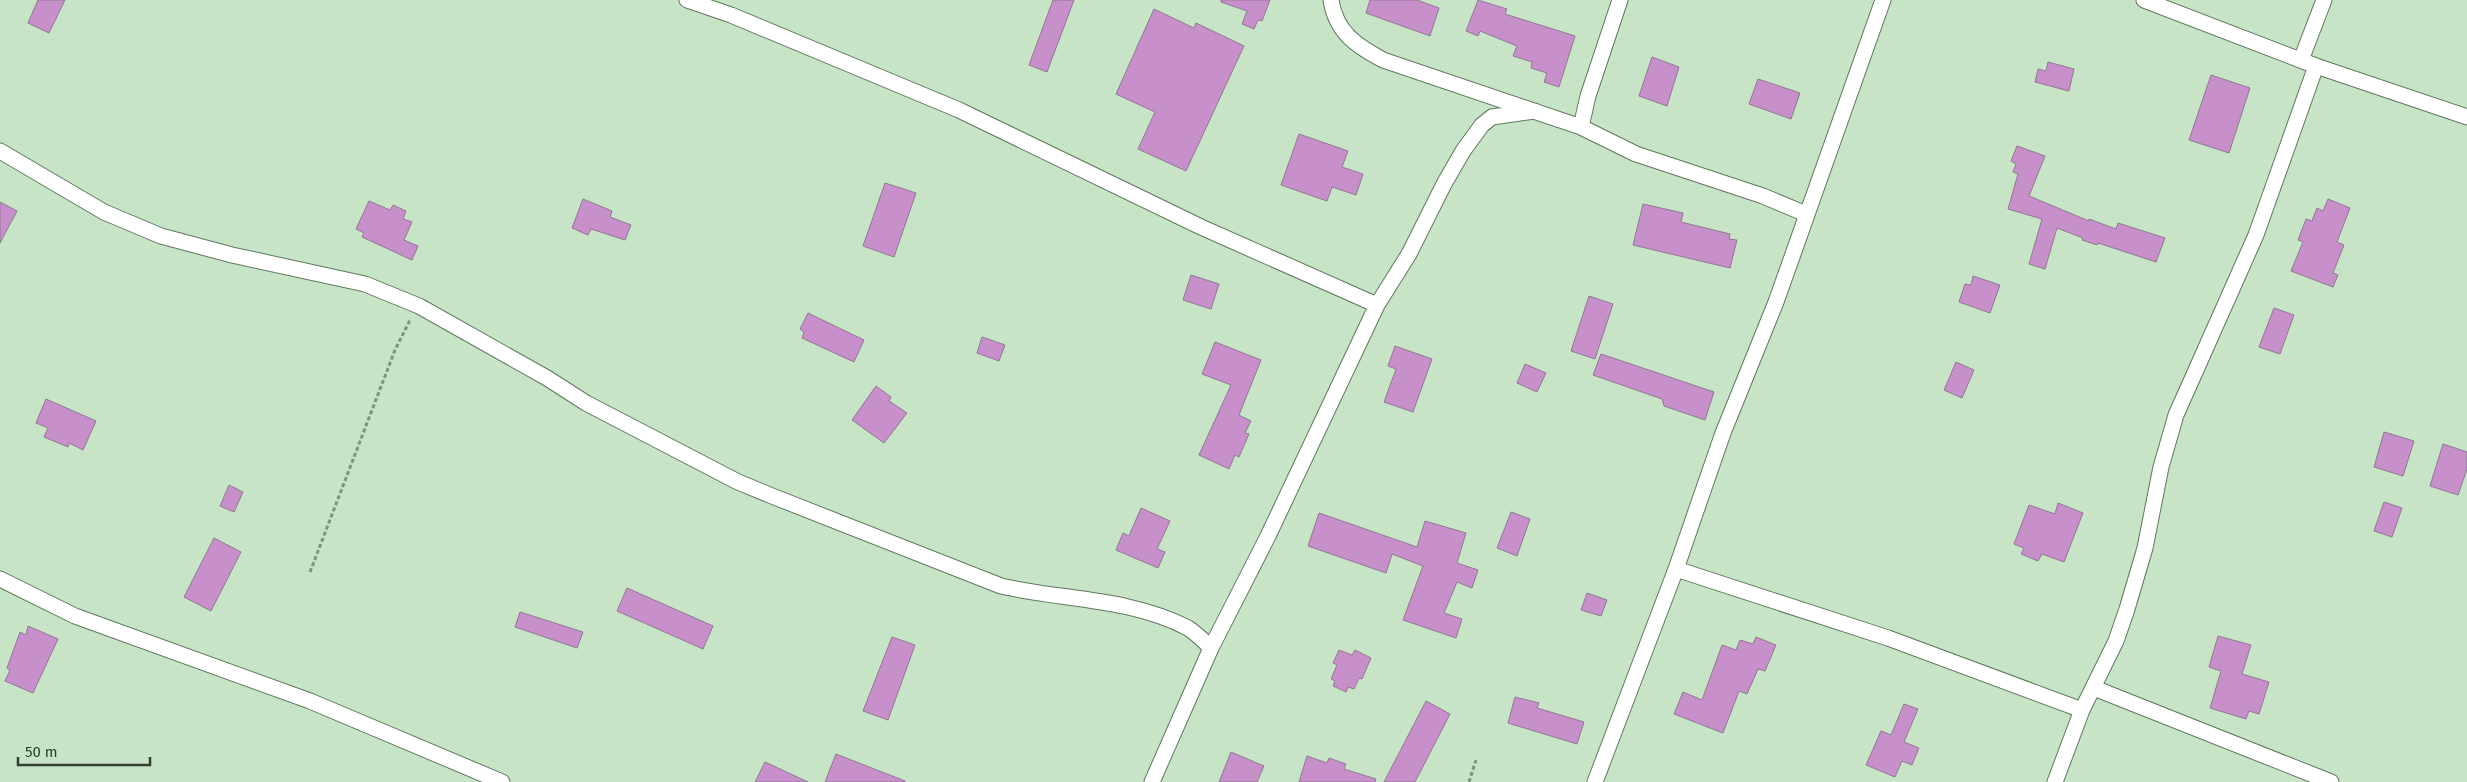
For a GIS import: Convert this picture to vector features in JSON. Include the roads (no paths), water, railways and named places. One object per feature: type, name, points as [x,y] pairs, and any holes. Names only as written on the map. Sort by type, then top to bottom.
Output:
[{"type":"street","points":[[687,0],[730,15],[959,110],[1201,227],[1377,305]]},
{"type":"street","points":[[1331,0],[1340,26],[1356,46],[1383,60],[1581,127],[1636,154],[1763,196],[1806,214]]},
{"type":"street","points":[[1581,127],[1588,96],[1620,0]]},
{"type":"street","points":[[1595,782],[1676,569],[1723,434],[1776,302],[1883,0]]},
{"type":"street","points":[[2144,0],[2316,66],[2467,118]]},
{"type":"street","points":[[2301,60],[2324,0]]},
{"type":"street","points":[[2055,782],[2082,710],[2116,642],[2136,580],[2161,467],[2176,415],[2256,235],[2316,66]]},
{"type":"street","points":[[1152,782],[1211,648],[1272,527],[1377,305],[1409,254],[1458,159],[1482,125],[1492,117],[1536,111]]},
{"type":"street","points":[[0,151],[104,212],[161,236],[232,255],[365,284],[419,306],[547,378],[586,403],[738,482],[874,538],[1001,586],[1034,594],[1102,602],[1152,613],[1189,628],[1211,648]]},
{"type":"street","points":[[1676,569],[1888,638],[2082,710]]},
{"type":"street","points":[[0,579],[75,616],[310,701],[502,782]]},
{"type":"street","points":[[2094,688],[2331,782]]}]
